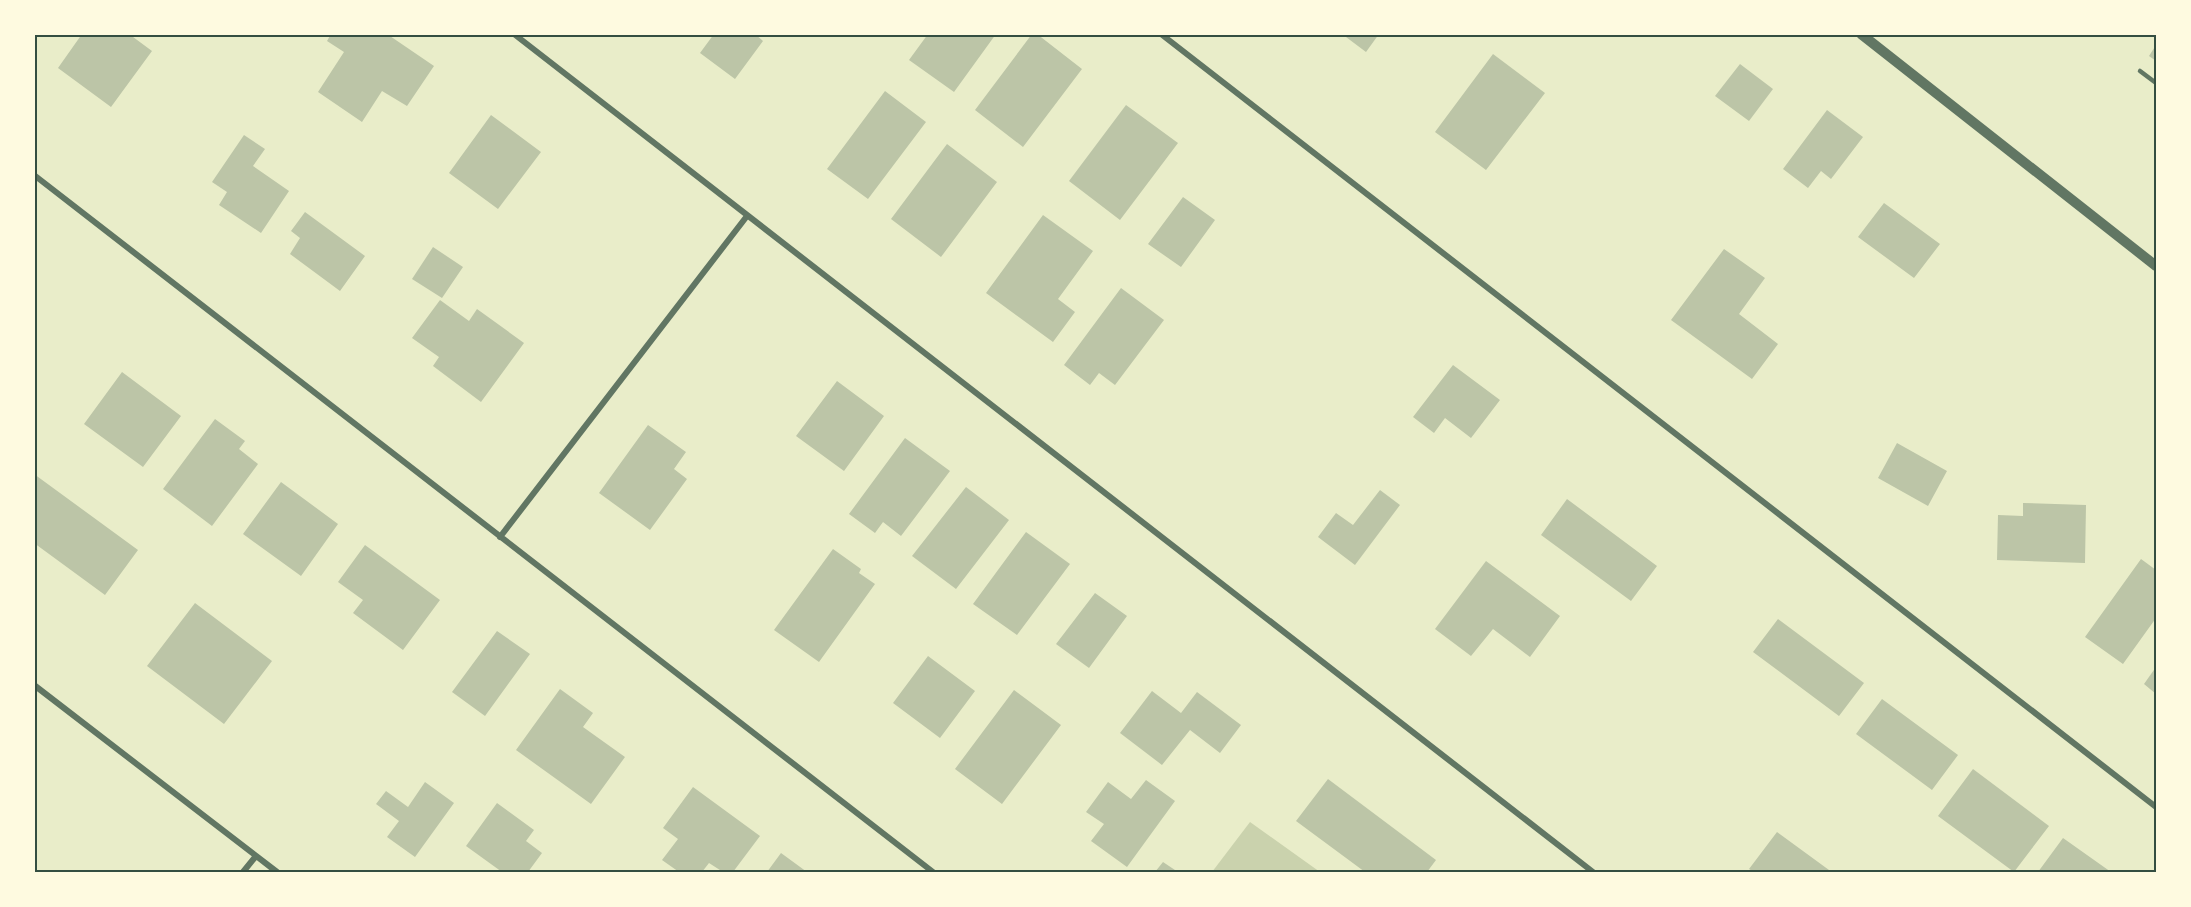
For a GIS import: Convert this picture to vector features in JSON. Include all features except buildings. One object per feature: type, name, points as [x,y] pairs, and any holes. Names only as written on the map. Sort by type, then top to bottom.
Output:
[{"type":"street","points":[[514,34],[1593,873]]},
{"type":"street","points":[[1161,34],[2157,807]]},
{"type":"street","points":[[1861,34],[2157,266]]},
{"type":"street","points":[[34,175],[933,873]]},
{"type":"street","points":[[500,537],[747,216]]},
{"type":"street","points":[[34,685],[277,873]]},
{"type":"street","points":[[243,873],[256,856]]},
{"type":"lane","points":[[2140,71],[2157,83]]},
{"type":"green space","points":[[1250,822],[1320,872],[1212,872]]}]
